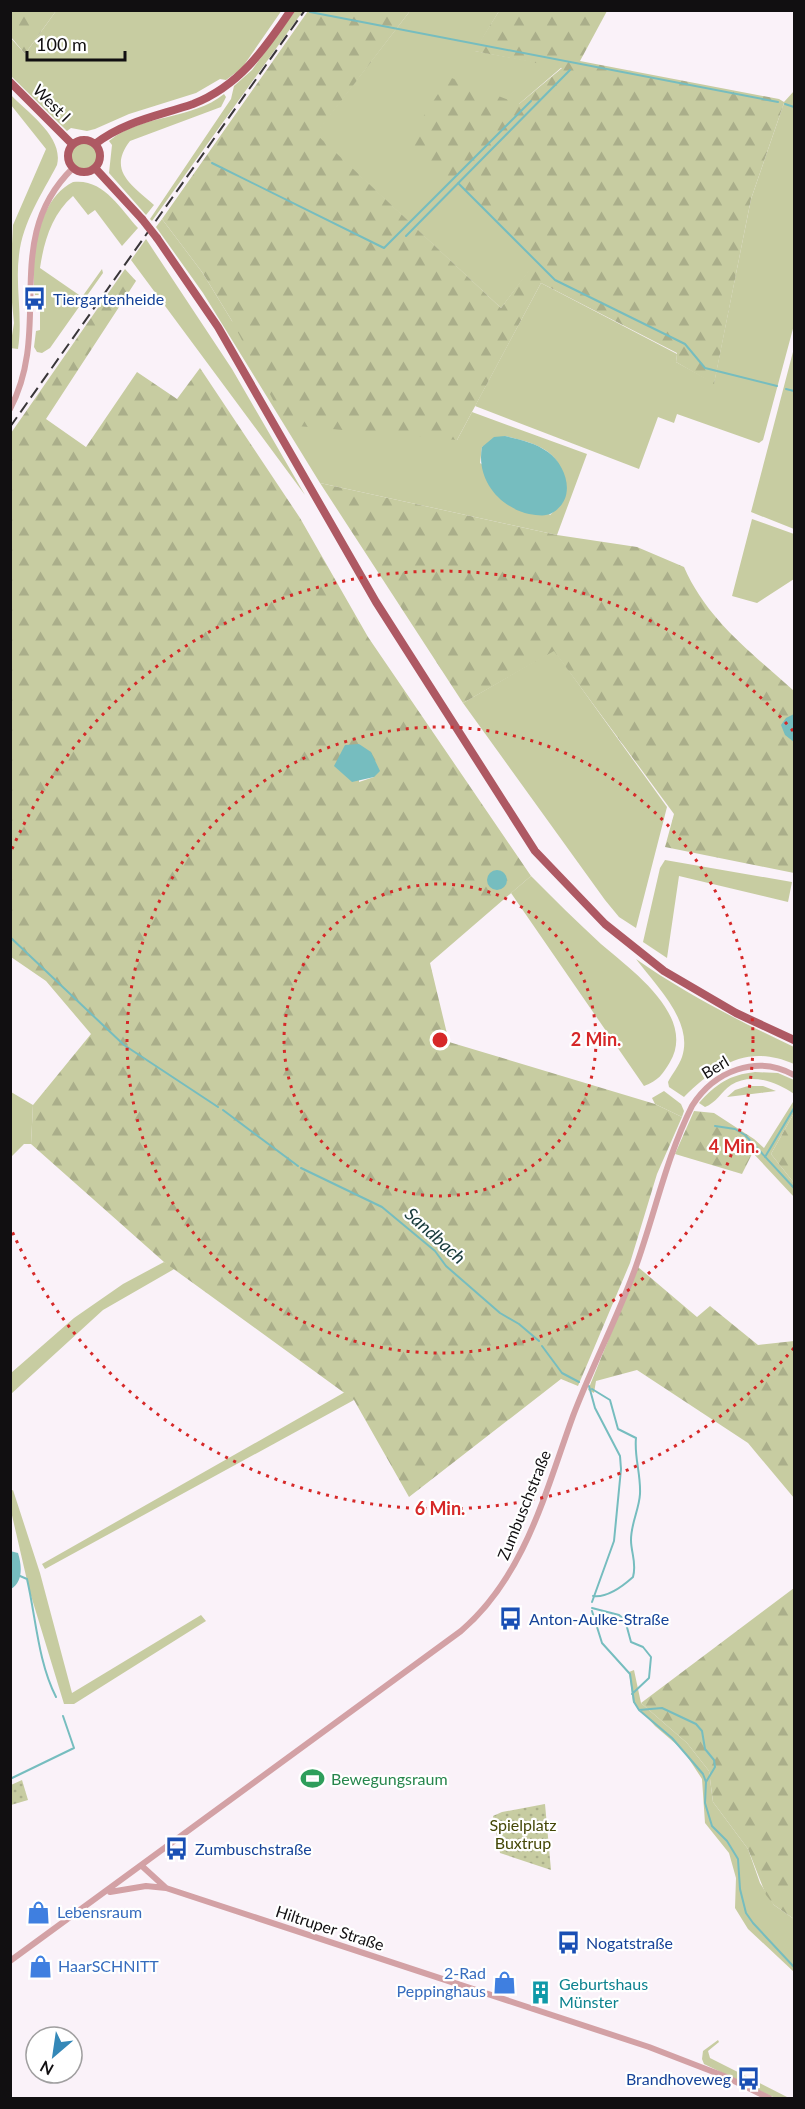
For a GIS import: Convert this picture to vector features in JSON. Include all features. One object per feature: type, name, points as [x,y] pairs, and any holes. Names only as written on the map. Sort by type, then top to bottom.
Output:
[{"type":"main road","points":[[96,144],[128,124],[195,103],[225,87],[245,72],[291,10]]},
{"type":"main road","name":"West I","points":[[10,82],[72,144]]},
{"type":"main road","points":[[87,140],[96,144],[100,156],[95,168],[81,172],[73,168],[68,153],[72,144],[87,140]]},
{"type":"main road","points":[[95,168],[157,238],[213,319],[376,602],[535,851],[605,924],[664,971],[736,1013],[795,1040]]},
{"type":"street","points":[[10,409],[22,383],[28,357],[28,263],[33,233],[51,192],[73,168]]},
{"type":"street","name":"Berl","points":[[692,1106],[699,1095],[716,1079],[739,1068],[776,1068],[795,1075]]},
{"type":"street","name":"Zumbuschstraße","points":[[143,1867],[461,1631],[494,1599],[521,1554],[580,1399],[627,1290],[659,1188],[692,1106]]},
{"type":"street","points":[[10,1961],[143,1867]]},
{"type":"street","name":"Hiltruper Straße","points":[[143,1867],[166,1888],[650,2047],[724,2076],[769,2098]]},
{"type":"street","points":[[106,1893],[146,1886],[166,1888]]},
{"type":"green space","points":[[282,10],[242,68],[226,80],[220,79],[196,93],[129,114],[87,131],[71,128],[67,131],[11,76],[10,37],[25,54],[56,11]]},
{"type":"green space","points":[[10,11],[56,11],[25,54],[11,37]]},
{"type":"green space","points":[[295,11],[303,11],[152,221],[150,219],[231,99],[234,86],[252,70]]},
{"type":"green space","points":[[308,11],[410,11],[316,134],[501,308],[532,266],[405,145],[449,77],[519,104],[562,68],[474,51],[499,11],[607,11],[580,61],[779,99],[784,102],[794,91],[794,103],[784,103],[751,199],[714,384],[676,362],[677,353],[541,283],[457,440],[286,425],[232,321],[202,272],[162,219]]},
{"type":"green space","points":[[410,11],[499,11],[475,51],[562,67],[519,104],[533,266],[501,308],[315,134]]},
{"type":"green space","points":[[224,94],[226,97],[221,107],[130,141],[121,161],[122,169],[131,184],[154,205],[146,215],[109,173],[112,145],[109,141],[136,126],[197,109]]},
{"type":"green space","points":[[11,95],[43,126],[50,135],[58,155],[57,165],[34,208],[21,243],[18,267],[20,325],[18,349],[10,348],[14,323],[10,282],[13,225],[46,149],[11,105]]},
{"type":"green space","points":[[784,103],[794,103],[794,325],[763,440],[759,443],[677,414],[674,423],[658,417],[639,469],[475,406],[541,283],[677,354],[676,362],[714,383],[751,199]]},
{"type":"green space","points":[[84,143],[93,147],[97,156],[93,165],[84,169],[75,165],[71,156],[75,147]]},
{"type":"green space","points":[[73,182],[84,182],[102,190],[138,228],[122,246],[95,210],[88,215],[73,196],[66,203],[54,220],[40,268],[82,297],[102,269],[103,273],[50,348],[42,353],[37,352],[34,347],[36,331],[40,330],[40,295],[35,295],[34,281],[35,248],[44,216],[51,202]]},
{"type":"green space","points":[[162,219],[202,272],[232,321],[457,440],[472,412],[587,454],[557,535],[320,483],[203,293],[156,227]],"holes":[[[505,436],[540,447],[556,460],[563,502],[550,515],[480,463],[482,447]]]},
{"type":"green space","points":[[146,239],[232,369],[305,495],[131,260]]},
{"type":"green space","points":[[125,269],[136,281],[46,419],[86,447],[137,372],[177,399],[200,368],[300,518],[368,637],[531,876],[430,963],[449,1042],[655,1104],[682,1117],[657,1174],[630,1263],[578,1386],[561,1379],[409,1497],[354,1400],[164,1262],[31,1144],[33,1105],[91,1034],[46,981],[11,957],[11,433]],"holes":[[[359,744],[374,777],[359,782]]]},
{"type":"green space","points":[[794,348],[794,529],[751,512]]},
{"type":"green space","points":[[320,483],[557,535],[637,547],[684,567],[694,586],[718,620],[794,691],[794,873],[665,847],[674,814],[554,651],[463,703]]},
{"type":"green space","points":[[752,519],[794,534],[794,579],[757,603],[732,596]]},
{"type":"green space","points":[[554,650],[667,807],[636,928],[619,917],[605,900],[463,703]]},
{"type":"green space","points":[[665,860],[792,882],[788,902],[679,876],[667,958],[643,942],[660,868]]},
{"type":"green space","points":[[531,876],[592,936],[643,980],[668,1011],[675,1028],[676,1045],[670,1062],[660,1077],[653,1082],[644,1086],[511,893]]},
{"type":"green space","points":[[636,959],[713,1006],[794,1047],[794,1064],[762,1056],[734,1061],[709,1075],[684,1097],[669,1087],[668,1082],[682,1057],[683,1030],[671,1004]]},
{"type":"green space","points":[[755,1072],[778,1073],[794,1080],[794,1094],[771,1082],[747,1079],[731,1085],[705,1107],[699,1103],[724,1082],[738,1075]]},
{"type":"green space","points":[[748,1086],[763,1086],[776,1091],[727,1097],[735,1090]]},
{"type":"green space","points":[[664,1091],[681,1104],[684,1111],[682,1117],[655,1104],[652,1098]]},
{"type":"green space","points":[[11,1092],[33,1105],[31,1144],[24,1144],[11,1157]]},
{"type":"green space","points":[[793,1102],[794,1113],[771,1154],[794,1183],[794,1197],[752,1152],[754,1139],[764,1148]]},
{"type":"green space","points":[[694,1111],[714,1113],[754,1139],[754,1150],[742,1174],[675,1154]]},
{"type":"green space","points":[[794,1113],[794,1183],[771,1154]]},
{"type":"green space","points":[[164,1262],[176,1268],[103,1310],[11,1394],[11,1373],[74,1318],[123,1284]]},
{"type":"green space","points":[[638,1267],[697,1317],[710,1306],[758,1345],[794,1341],[794,1498],[748,1443],[637,1370],[596,1381],[594,1393],[588,1390]]},
{"type":"green space","points":[[345,1392],[354,1400],[45,1569],[42,1564]]},
{"type":"green space","points":[[13,1490],[40,1573],[72,1693],[201,1615],[206,1621],[74,1704],[64,1704],[29,1589],[11,1511],[11,1491]]},
{"type":"green space","points":[[794,1588],[794,1919],[774,1905],[766,1895],[748,1849],[713,1802],[709,1771],[687,1743],[641,1703]]},
{"type":"green space","points":[[634,1670],[641,1703],[687,1743],[709,1771],[713,1802],[748,1849],[760,1883],[774,1905],[794,1919],[794,1972],[748,1929],[735,1908],[736,1878],[729,1853],[705,1823],[702,1779],[683,1750],[655,1726],[633,1702],[629,1672]]},
{"type":"green space","points":[[22,1780],[28,1800],[11,1805],[11,1785]]},
{"type":"green space","name":"Spielplatz Buxtrup","points":[[545,1804],[551,1870],[500,1853],[493,1816],[502,1812]]},
{"type":"green space","points":[[718,2040],[719,2042],[708,2051],[710,2058],[789,2098],[775,2098],[704,2064],[703,2051]]},
{"type":"water","points":[[505,436],[538,446],[555,458],[560,465],[567,491],[565,500],[552,513],[538,515],[518,510],[508,505],[492,490],[482,470],[482,447],[494,437]]},
{"type":"water","points":[[794,714],[794,742],[785,735],[781,725],[786,718]]},
{"type":"water","points":[[359,744],[371,752],[380,771],[374,777],[352,782],[334,766],[345,745]]},
{"type":"water","points":[[497,870],[504,873],[507,880],[504,887],[497,890],[490,887],[487,880],[490,873]]},
{"type":"water","points":[[10,1551],[18,1553],[21,1568],[20,1578],[11,1589]]},
{"type":"waterway","points":[[310,12],[778,102]]},
{"type":"waterway","points":[[406,236],[570,70]]},
{"type":"waterway","points":[[212,163],[384,248],[531,101]]},
{"type":"waterway","points":[[785,104],[794,107]]},
{"type":"waterway","points":[[458,183],[555,280],[685,344],[705,368],[777,386]]},
{"type":"waterway","points":[[786,389],[794,391]]},
{"type":"waterway","name":"Sandbach","points":[[10,937],[124,1045],[218,1107]]},
{"type":"waterway","points":[[765,1157],[794,1108]]},
{"type":"waterway","name":"Sandbach","points":[[223,1110],[298,1166]]},
{"type":"waterway","points":[[715,1126],[735,1129],[745,1135],[794,1188]]},
{"type":"waterway","name":"Sandbach","points":[[301,1168],[382,1207],[435,1251],[446,1266],[500,1313],[519,1324],[539,1341]]},
{"type":"waterway","name":"Sandbach","points":[[542,1346],[562,1373],[579,1382]]},
{"type":"waterway","name":"Sandbach","points":[[589,1386],[595,1408],[620,1456],[621,1469],[614,1541],[592,1602]]},
{"type":"waterway","name":"Sandbach","points":[[592,1389],[610,1400],[618,1429],[636,1438],[640,1487],[631,1534],[633,1577],[609,1593],[593,1596]]},
{"type":"waterway","points":[[20,1576],[27,1579],[41,1655],[56,1697]]},
{"type":"waterway","name":"Sandbach","points":[[592,1608],[619,1615],[625,1620],[631,1642],[643,1647],[651,1657],[649,1678],[632,1694]]},
{"type":"waterway","name":"Sandbach","points":[[592,1611],[602,1643],[630,1674],[634,1702],[639,1710],[672,1738],[703,1774],[706,1782],[705,1803],[712,1826],[727,1841],[738,1859],[740,1889],[746,1913],[794,1967]]},
{"type":"waterway","name":"Sandbach","points":[[639,1710],[662,1708],[696,1724],[702,1731],[705,1749],[714,1760],[715,1767],[706,1782]]},
{"type":"waterway","points":[[10,1779],[74,1748],[63,1716]]},
{"type":"railway","points":[[10,427],[305,10]]},
{"type":"place","name":"Tiergartenheide","points":[[35,299]]},
{"type":"place","name":"Anton-Aulke-Straße","points":[[511,1619]]},
{"type":"place","name":"Bewegungsraum","points":[[313,1779]]},
{"type":"place","name":"Zumbuschstraße","points":[[177,1849]]},
{"type":"place","name":"Lebensraum","points":[[39,1912]]},
{"type":"place","name":"Nogatstraße","points":[[568,1943]]},
{"type":"place","name":"HaarSCHNITT","points":[[40,1966]]},
{"type":"place","name":"2-Rad Peppinghaus","points":[[504,1982]]},
{"type":"place","name":"Geburtshaus Münster","points":[[541,1993]]},
{"type":"place","name":"Brandhoveweg","points":[[749,2079]]}]
